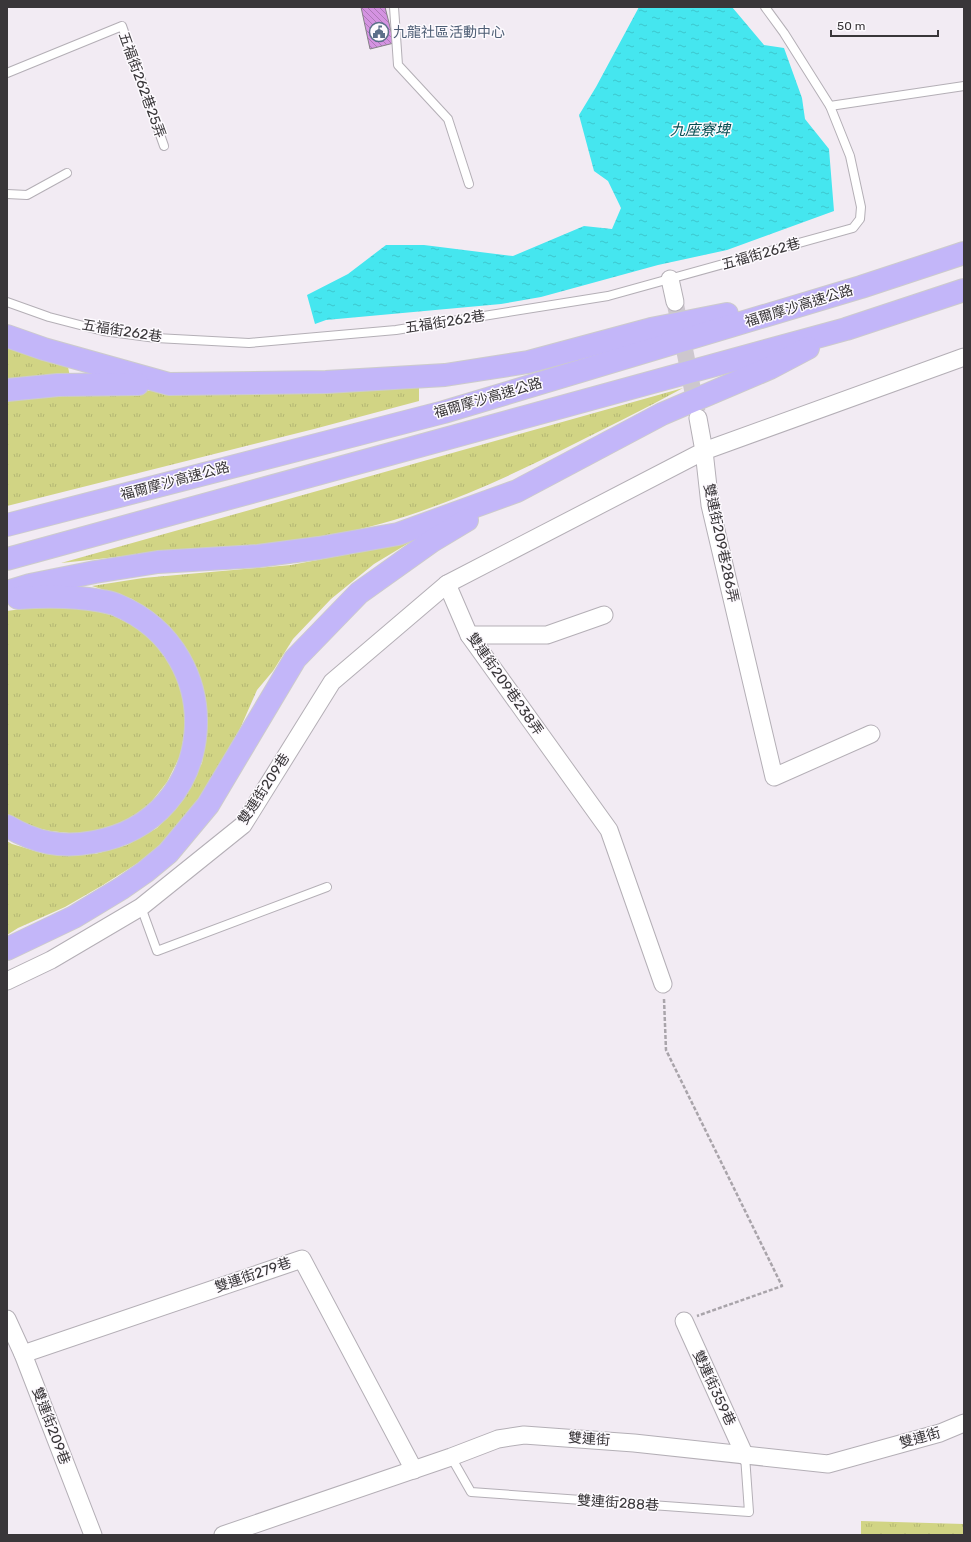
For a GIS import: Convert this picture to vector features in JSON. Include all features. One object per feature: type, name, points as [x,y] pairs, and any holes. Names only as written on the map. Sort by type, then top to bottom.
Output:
[{"type":"highway","name":"福爾摩沙高速公路","points":[[7,525],[444,412],[861,287],[964,253]]},
{"type":"highway","points":[[7,390],[58,385],[112,383],[170,384],[326,382],[445,375],[528,362],[651,329],[861,287]]},
{"type":"highway","name":"福爾摩沙高速公路","points":[[7,559],[846,328],[964,290]]},
{"type":"highway","points":[[7,948],[74,917],[122,888],[168,853],[208,805],[295,659],[359,593],[432,541],[517,491],[662,414],[770,368],[846,328]]},
{"type":"highway","points":[[7,336],[44,349],[170,384]]},
{"type":"highway","points":[[7,592],[30,585],[158,562],[258,556],[319,548],[398,534],[517,491]]},
{"type":"highway","points":[[7,598],[81,597],[116,604],[152,625],[177,654],[189,678],[194,700],[197,727],[194,750],[183,777],[174,792],[158,812],[138,827],[110,839],[84,844],[62,844],[41,842],[22,835],[7,826]]},
{"type":"street","points":[[670,279],[675,302]]},
{"type":"street","points":[[447,584],[704,450],[964,357]]},
{"type":"street","points":[[698,418],[704,450]]},
{"type":"street","name":"雙連街209巷286弄","points":[[704,450],[710,505],[774,777],[870,734]]},
{"type":"street","name":"雙連街209巷238弄","points":[[447,584],[469,635],[609,830],[663,984]]},
{"type":"street","name":"雙連街209巷","points":[[7,981],[51,960],[141,907],[243,825],[332,682],[447,584]]},
{"type":"street","points":[[469,635],[547,635],[604,615]]},
{"type":"street","name":"雙連街279巷","points":[[23,1354],[302,1259],[414,1470]]},
{"type":"street","name":"雙連街209巷","points":[[7,1318],[23,1354],[93,1535]]},
{"type":"street","name":"雙連街359巷","points":[[684,1321],[745,1456]]},
{"type":"street","name":"雙連街","points":[[223,1535],[414,1470],[498,1439],[524,1435],[634,1443],[828,1464],[940,1433],[964,1423]]},
{"type":"lane","points":[[394,7],[398,65],[448,120],[469,184]]},
{"type":"lane","points":[[765,7],[784,33],[830,106],[964,86]]},
{"type":"lane","name":"五福街262巷25弄","points":[[7,73],[122,26],[164,146]]},
{"type":"lane","name":"五福街262巷","points":[[7,302],[49,317],[103,331],[156,338],[249,343],[396,330],[608,296],[853,228],[860,219],[861,207],[850,156],[830,106]]},
{"type":"lane","points":[[7,194],[27,195],[67,174]]},
{"type":"lane","points":[[141,907],[157,951],[327,887]]},
{"type":"lane","name":"雙連街288巷","points":[[451,1457],[471,1492],[749,1512],[745,1456]]},
{"type":"path","points":[[663,984],[666,1050],[782,1286],[684,1321]]},
{"type":"green space","points":[[7,348],[68,367],[70,377],[7,380]]},
{"type":"green space","points":[[419,388],[419,401],[314,429],[7,506],[7,400],[77,393],[213,389]]},
{"type":"green space","points":[[683,388],[560,451],[505,477],[449,501],[392,521],[332,535],[273,544],[132,555],[61,563]]},
{"type":"green space","points":[[422,535],[374,564],[331,599],[293,639],[273,671],[257,690],[239,731],[211,785],[160,849],[65,907],[18,928],[7,935],[7,841],[12,844],[45,854],[95,854],[127,845],[157,828],[180,803],[202,763],[207,727],[203,691],[191,657],[173,632],[154,613],[132,599],[92,586],[143,578],[291,565],[399,543]]},
{"type":"green space","points":[[69,605],[112,615],[142,630],[165,653],[181,683],[186,720],[181,754],[167,782],[145,810],[116,827],[79,834],[50,831],[24,825],[7,814],[7,611]]},
{"type":"green space","points":[[861,1521],[964,1524],[964,1535],[861,1535]]},
{"type":"water","name":"九座寮埤","points":[[639,7],[732,7],[764,45],[784,48],[802,98],[805,119],[829,149],[834,211],[727,250],[658,265],[541,297],[501,304],[326,320],[315,324],[307,295],[348,274],[386,245],[424,245],[513,256],[584,226],[612,229],[621,208],[608,181],[594,171],[579,115],[596,87]]},
{"type":"building","name":"九龍社區活動中心","points":[[361,7],[385,7],[394,43],[370,49]]},
{"type":"tunnel","points":[[675,302],[697,412]]},
{"type":"place","name":"九龍社區活動中心","points":[[379,32]]}]
